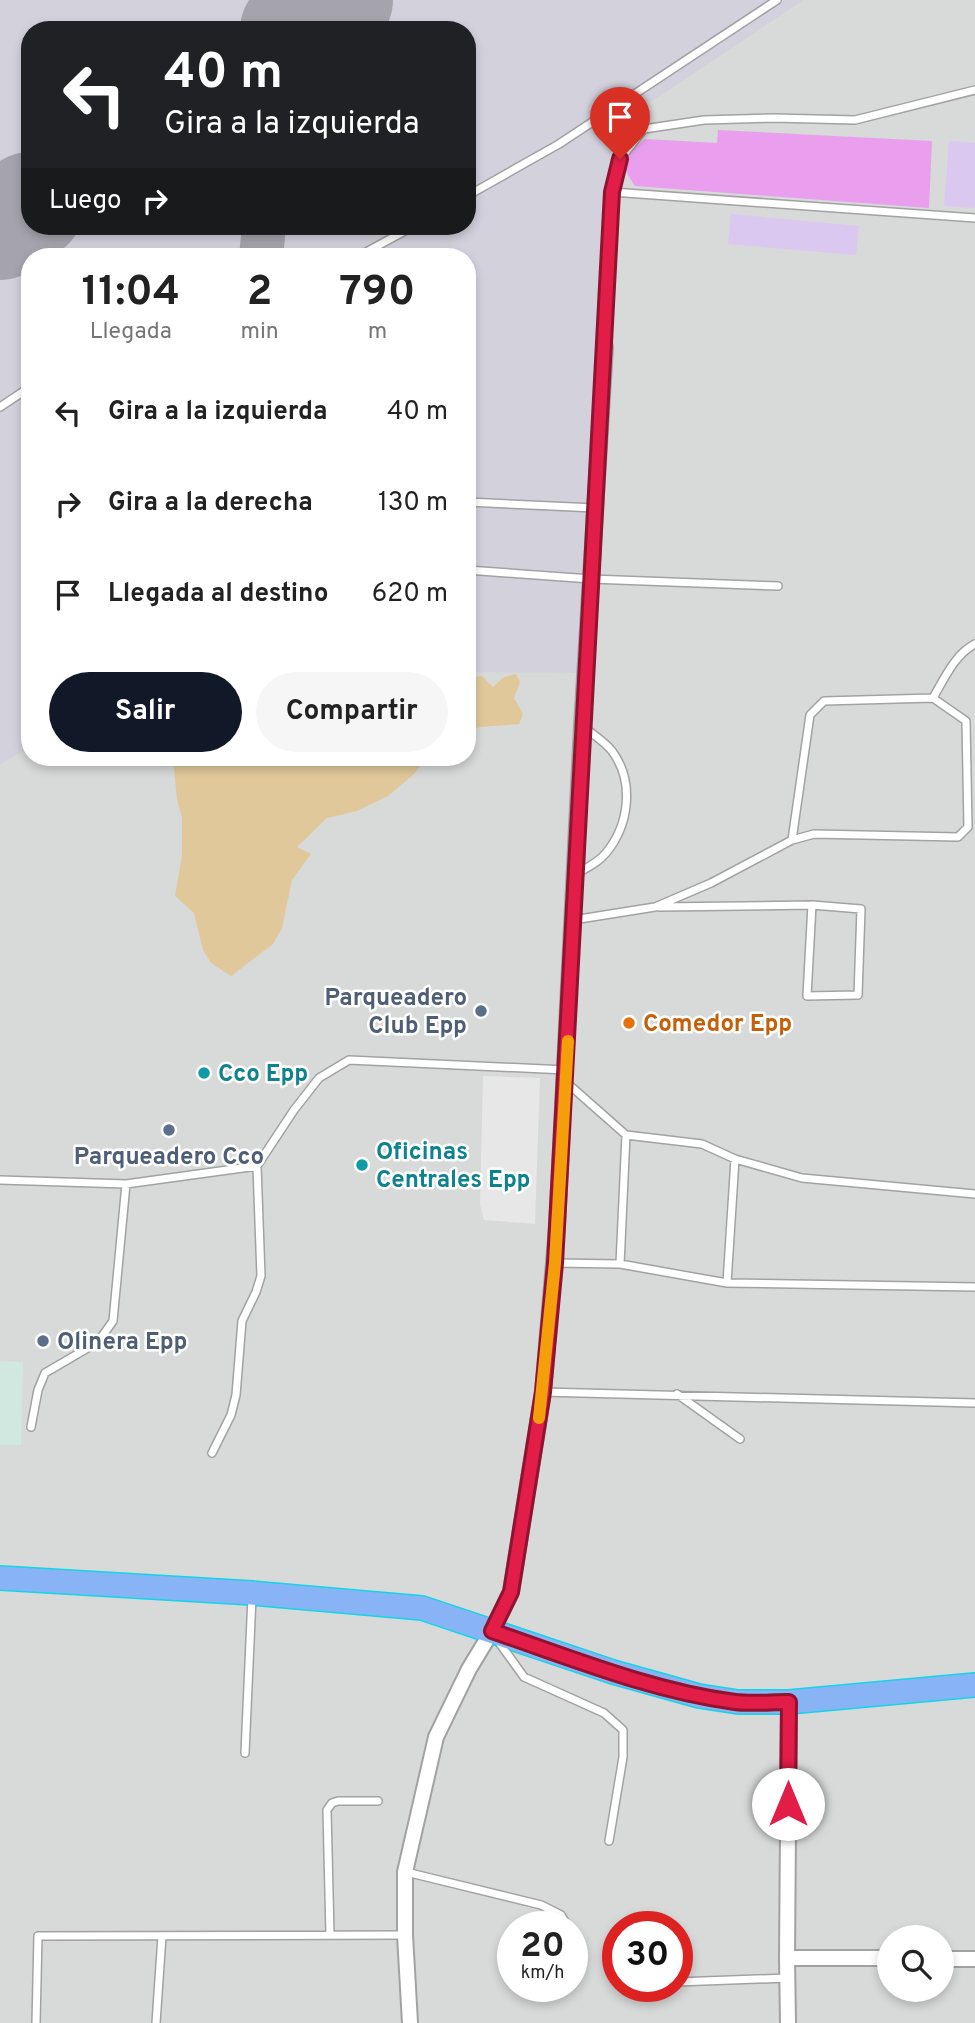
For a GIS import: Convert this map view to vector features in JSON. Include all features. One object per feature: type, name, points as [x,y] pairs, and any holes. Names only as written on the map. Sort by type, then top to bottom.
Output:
[{"type":"highway","points":[[0,1578],[252,1593],[422,1608],[613,1672],[699,1696],[738,1702],[789,1702],[975,1685]]},
{"type":"street","points":[[410,2023],[405,1872],[436,1737],[469,1668],[492,1631],[511,1592],[543,1392],[555,1263],[582,726],[605,346]]},
{"type":"street","points":[[788,2023],[789,1702]]},
{"type":"street","points":[[787,1958],[877,1958]]},
{"type":"street","points":[[954,1959],[975,1959]]},
{"type":"lane","points":[[476,191],[559,144],[777,0]]},
{"type":"lane","points":[[605,346],[612,192],[620,159],[644,129],[704,120],[855,120],[975,90]]},
{"type":"lane","points":[[612,192],[975,218]]},
{"type":"lane","points":[[374,248],[397,235]]},
{"type":"lane","points":[[0,407],[21,393]]},
{"type":"lane","points":[[476,502],[595,508]]},
{"type":"lane","points":[[476,571],[591,579],[778,586]]},
{"type":"lane","points":[[933,698],[952,666],[967,648],[975,644]]},
{"type":"lane","points":[[655,907],[711,883],[792,840],[814,834],[958,837],[968,827],[966,721],[933,698],[824,701],[810,715],[792,840]]},
{"type":"lane","points":[[574,874],[605,854],[620,833],[627,807],[625,778],[612,751],[582,726]]},
{"type":"lane","points":[[573,920],[655,907],[812,905],[861,909],[858,995],[807,996],[812,905]]},
{"type":"lane","points":[[212,1453],[231,1415],[236,1395],[242,1321],[261,1276],[257,1166],[319,1078],[349,1060],[566,1076],[626,1135],[702,1144],[735,1159],[802,1178],[975,1194]]},
{"type":"lane","points":[[620,1264],[626,1135]]},
{"type":"lane","points":[[727,1283],[735,1159]]},
{"type":"lane","points":[[0,1180],[125,1184],[257,1166]]},
{"type":"lane","points":[[30,1427],[38,1390],[45,1373],[98,1342],[113,1321],[125,1184]]},
{"type":"lane","points":[[555,1263],[620,1264],[727,1283],[975,1287]]},
{"type":"lane","points":[[543,1392],[975,1403]]},
{"type":"lane","points":[[677,1394],[740,1439]]},
{"type":"lane","points":[[244,1753],[252,1593]]},
{"type":"lane","points":[[492,1631],[524,1677],[604,1713],[623,1730],[623,1757],[609,1842]]},
{"type":"lane","points":[[330,1935],[327,1810],[332,1803],[338,1801],[378,1801]]},
{"type":"lane","points":[[405,1872],[541,1905],[553,1911]]},
{"type":"lane","points":[[36,2023],[38,1936],[405,1935]]},
{"type":"lane","points":[[156,2023],[162,1936]]},
{"type":"lane","points":[[693,1981],[787,1978]]},
{"type":"shaded area","points":[[0,0],[975,0],[975,2023],[0,2023]]},
{"type":"shaded area","points":[[0,0],[803,0],[612,128],[590,673],[476,672],[476,248],[21,248],[21,753],[0,764]]},
{"type":"shaded area","points":[[718,130],[932,141],[929,208],[635,186],[630,178],[626,160],[645,139],[717,143]]},
{"type":"shaded area","points":[[949,141],[975,143],[975,208],[944,206]]},
{"type":"shaded area","points":[[731,214],[859,226],[856,255],[728,244]]},
{"type":"shaded area","points":[[516,674],[520,682],[514,698],[523,714],[519,724],[476,729],[476,677],[482,676],[493,687],[504,677]]},
{"type":"shaded area","points":[[174,766],[420,766],[388,796],[357,811],[327,818],[297,847],[311,854],[292,880],[282,928],[273,944],[231,976],[211,963],[203,950],[194,913],[175,896],[182,856],[182,818]]},
{"type":"shaded area","points":[[483,1076],[540,1078],[535,1224],[484,1220],[480,1205]]},
{"type":"shaded area","points":[[0,1361],[23,1362],[21,1445],[0,1445]]},
{"type":"taxiway","points":[[262,248],[263,235]]},
{"type":"runway","points":[[308,21],[339,0]]},
{"type":"runway","points":[[0,226],[21,212]]},
{"type":"slow traffic","points":[[539,1418],[555,1263],[568,1041]]},
{"type":"place","name":"Parqueadero Club Epp","points":[[481,1011]]},
{"type":"place","name":"Comedor Epp","points":[[629,1023]]},
{"type":"place","name":"Cco Epp","points":[[204,1073]]},
{"type":"place","name":"Parqueadero Cco","points":[[169,1130]]},
{"type":"place","name":"Oficinas Centrales Epp","points":[[362,1165]]},
{"type":"place","name":"Olinera Epp","points":[[43,1341]]},
{"type":"route","points":[[620,159],[612,192],[555,1263],[543,1392],[511,1592],[492,1631],[613,1672],[699,1696],[738,1702],[789,1702],[788,1804]]}]
